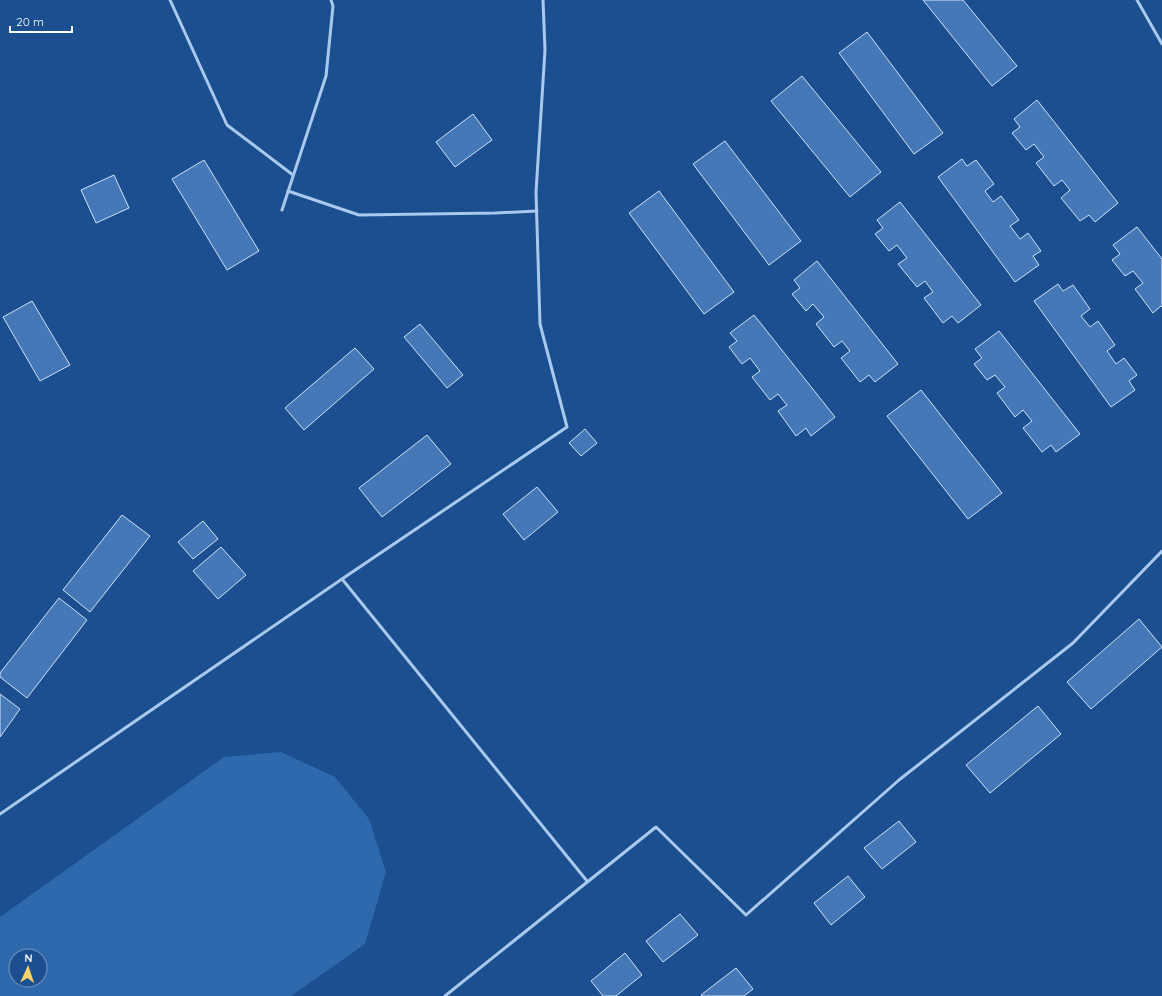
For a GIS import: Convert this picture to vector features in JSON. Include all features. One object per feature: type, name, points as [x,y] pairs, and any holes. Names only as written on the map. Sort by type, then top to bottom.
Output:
[{"type":"lane","points":[[170,0],[226,125],[294,175]]},
{"type":"lane","points":[[282,210],[326,76],[332,6],[331,0]]},
{"type":"lane","points":[[0,814],[342,579],[567,427],[540,324],[536,192],[545,50],[543,0]]},
{"type":"lane","points":[[1137,0],[1162,44]]},
{"type":"lane","points":[[288,191],[359,215],[537,211]]},
{"type":"lane","points":[[445,996],[656,827],[746,915],[899,780],[1073,643],[1162,551]]},
{"type":"lane","points":[[342,579],[587,881]]},
{"type":"shaded area","points":[[281,752],[335,777],[369,819],[386,872],[365,944],[291,996],[0,996],[0,917],[224,757]]},
{"type":"building","points":[[923,0],[963,0],[1017,66],[992,86]]},
{"type":"building","points":[[867,32],[943,133],[914,154],[839,53]]},
{"type":"building","points":[[802,76],[881,172],[850,197],[771,101]]},
{"type":"building","points":[[1037,100],[1118,203],[1095,222],[1089,215],[1080,221],[1061,198],[1070,190],[1062,180],[1054,186],[1036,163],[1044,157],[1034,144],[1026,150],[1012,133],[1020,127],[1014,119]]},
{"type":"building","points":[[473,114],[492,140],[455,167],[436,142]]},
{"type":"building","points":[[725,141],[801,241],[769,265],[693,164]]},
{"type":"building","points":[[962,159],[967,166],[976,160],[994,184],[985,191],[993,202],[1001,196],[1019,220],[1010,226],[1020,239],[1028,233],[1041,251],[1033,256],[1039,265],[1015,282],[938,177]]},
{"type":"building","points":[[204,160],[259,251],[227,270],[172,179]]},
{"type":"building","points":[[114,175],[129,208],[96,223],[81,190]]},
{"type":"building","points":[[659,191],[734,292],[704,314],[629,213]]},
{"type":"building","points":[[900,202],[981,305],[958,323],[952,316],[943,323],[924,298],[933,292],[925,281],[917,287],[898,264],[907,258],[897,245],[889,251],[875,234],[883,228],[877,220]]},
{"type":"building","points":[[1137,227],[1162,259],[1162,307],[1161,306],[1153,313],[1135,289],[1143,283],[1133,271],[1125,276],[1112,260],[1120,254],[1113,245]]},
{"type":"building","points":[[817,261],[898,364],[875,382],[869,375],[860,382],[841,358],[850,351],[842,341],[834,347],[816,324],[824,317],[813,304],[806,311],[792,294],[800,288],[794,280]]},
{"type":"building","points":[[1058,284],[1063,291],[1073,285],[1090,309],[1081,316],[1090,327],[1098,321],[1115,345],[1107,351],[1116,364],[1124,358],[1137,375],[1129,381],[1135,390],[1111,407],[1034,301]]},
{"type":"building","points":[[32,301],[70,365],[40,381],[3,317]]},
{"type":"building","points":[[754,315],[835,417],[811,436],[806,428],[796,436],[778,411],[787,405],[778,394],[770,400],[752,377],[760,371],[750,358],[742,364],[729,347],[737,341],[730,333]]},
{"type":"building","points":[[420,324],[463,375],[447,388],[404,337]]},
{"type":"building","points":[[999,331],[1080,434],[1056,452],[1051,445],[1042,452],[1023,428],[1032,421],[1023,410],[1015,417],[997,393],[1005,387],[995,375],[987,380],[974,364],[982,358],[975,349]]},
{"type":"building","points":[[355,348],[374,369],[304,430],[285,408]]},
{"type":"building","points":[[921,390],[1002,493],[968,519],[887,416]]},
{"type":"building","points":[[585,429],[597,443],[581,456],[569,443]]},
{"type":"building","points":[[427,435],[451,464],[382,517],[359,488]]},
{"type":"building","points":[[537,487],[558,512],[524,540],[503,514]]},
{"type":"building","points":[[122,515],[150,536],[90,612],[63,590]]},
{"type":"building","points":[[203,521],[218,539],[193,559],[178,542]]},
{"type":"building","points":[[221,547],[246,575],[218,599],[193,571]]},
{"type":"building","points":[[59,598],[87,620],[27,698],[0,677],[0,673]]},
{"type":"building","points":[[1139,619],[1162,647],[1091,709],[1067,682]]},
{"type":"building","points":[[0,694],[20,709],[0,737]]},
{"type":"building","points":[[1038,706],[1061,734],[990,793],[966,765]]},
{"type":"building","points":[[899,821],[916,842],[882,869],[864,848]]},
{"type":"building","points":[[848,876],[865,897],[831,925],[814,903]]},
{"type":"building","points":[[680,914],[698,935],[663,962],[646,941]]},
{"type":"building","points":[[625,953],[642,975],[616,996],[603,996],[591,981]]},
{"type":"building","points":[[736,968],[753,989],[744,996],[701,995]]}]
